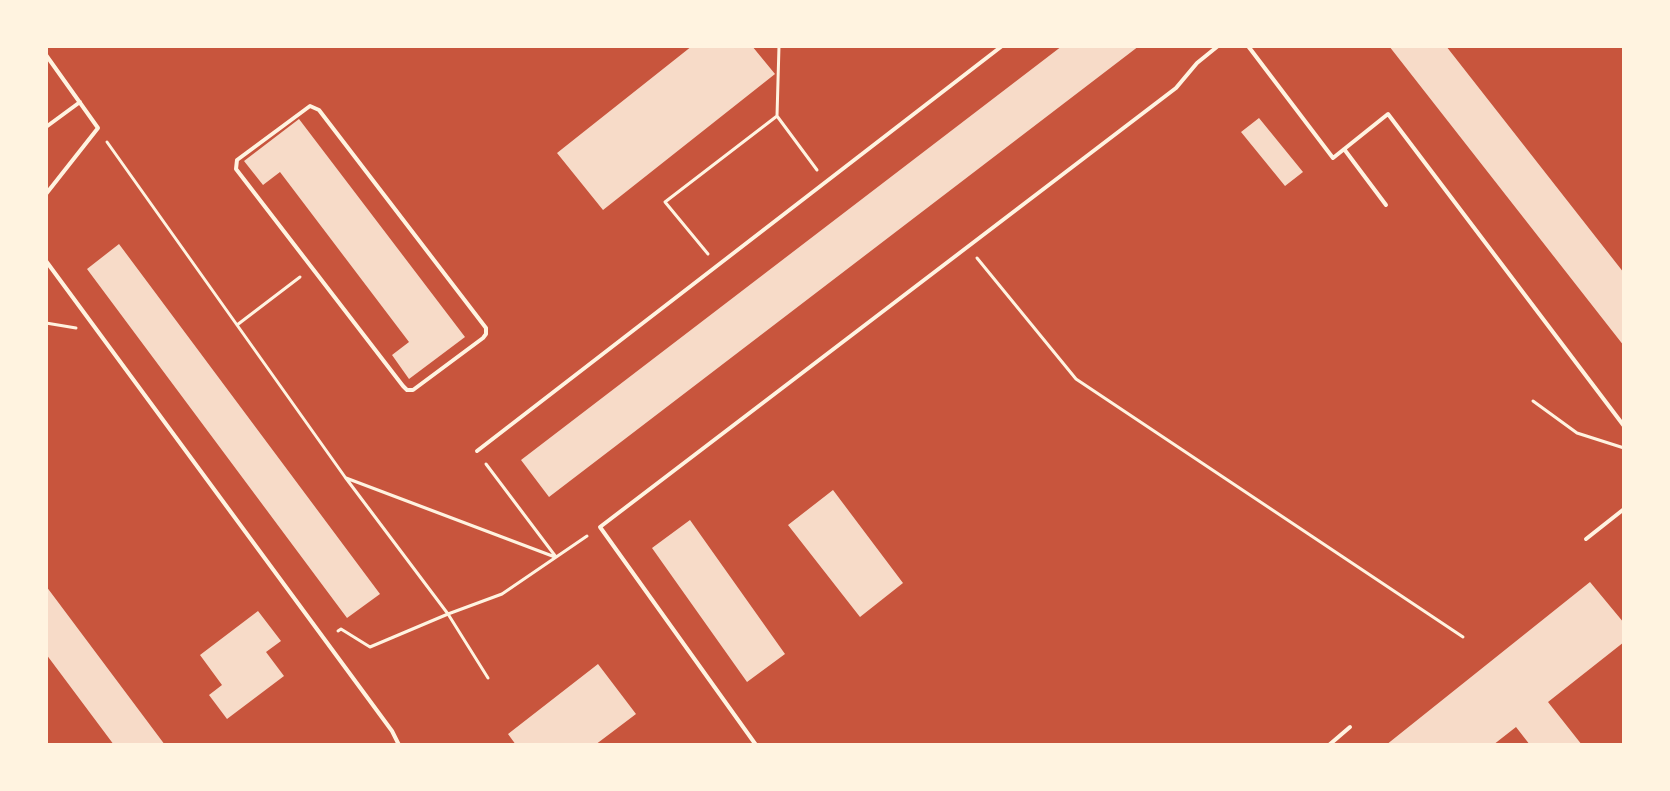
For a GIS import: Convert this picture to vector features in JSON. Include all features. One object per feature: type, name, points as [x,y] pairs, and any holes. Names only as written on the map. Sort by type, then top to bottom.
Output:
[{"type":"lane","points":[[476,451],[1002,46]]},
{"type":"lane","points":[[756,745],[600,527],[1176,88],[1197,63],[1218,46]]},
{"type":"lane","points":[[1248,46],[1333,158],[1388,114],[1624,426]]},
{"type":"lane","points":[[46,55],[98,128],[46,194]]},
{"type":"lane","points":[[46,127],[80,102]]},
{"type":"lane","points":[[310,106],[319,110],[486,328],[486,334],[417,388],[407,390],[312,268],[238,173],[236,164],[237,160],[306,107],[310,106]]},
{"type":"lane","points":[[1344,149],[1386,205]]},
{"type":"lane","points":[[46,262],[392,731],[399,745]]},
{"type":"lane","points":[[1586,539],[1624,509]]},
{"type":"lane","points":[[1329,745],[1350,727]]},
{"type":"path","points":[[779,46],[777,116],[812,163]]},
{"type":"path","points":[[703,248],[664,202],[777,116]]},
{"type":"path","points":[[107,141],[345,477],[448,614],[488,678]]},
{"type":"path","points":[[968,247],[1076,379],[1464,637]]},
{"type":"path","points":[[237,325],[312,268]]},
{"type":"path","points":[[46,323],[99,333]]},
{"type":"path","points":[[1533,401],[1577,433],[1624,448]]},
{"type":"path","points":[[476,451],[556,557]]},
{"type":"path","points":[[345,477],[556,557]]},
{"type":"path","points":[[324,639],[341,629],[370,647],[448,614],[502,594],[600,527]]},
{"type":"building","points":[[692,46],[752,46],[775,74],[603,210],[557,153]]},
{"type":"building","points":[[1062,46],[1139,46],[549,497],[521,460]]},
{"type":"building","points":[[1389,46],[1446,46],[1624,273],[1624,346]]},
{"type":"building","points":[[1259,118],[1303,172],[1285,186],[1241,132]]},
{"type":"building","points":[[299,119],[465,337],[409,379],[392,355],[409,342],[280,172],[263,185],[244,161]]},
{"type":"building","points":[[119,244],[380,594],[347,618],[87,269]]},
{"type":"building","points":[[833,490],[903,583],[860,617],[788,525]]},
{"type":"building","points":[[690,520],[785,654],[747,682],[652,548]]},
{"type":"building","points":[[1590,582],[1624,623],[1624,642],[1548,702],[1582,745],[1530,745],[1516,727],[1493,745],[1386,745]]},
{"type":"building","points":[[46,586],[165,745],[114,745],[46,654]]},
{"type":"building","points":[[258,611],[281,641],[266,652],[284,676],[227,719],[209,695],[222,685],[200,655]]},
{"type":"building","points":[[598,664],[636,714],[595,745],[516,745],[508,734]]}]
